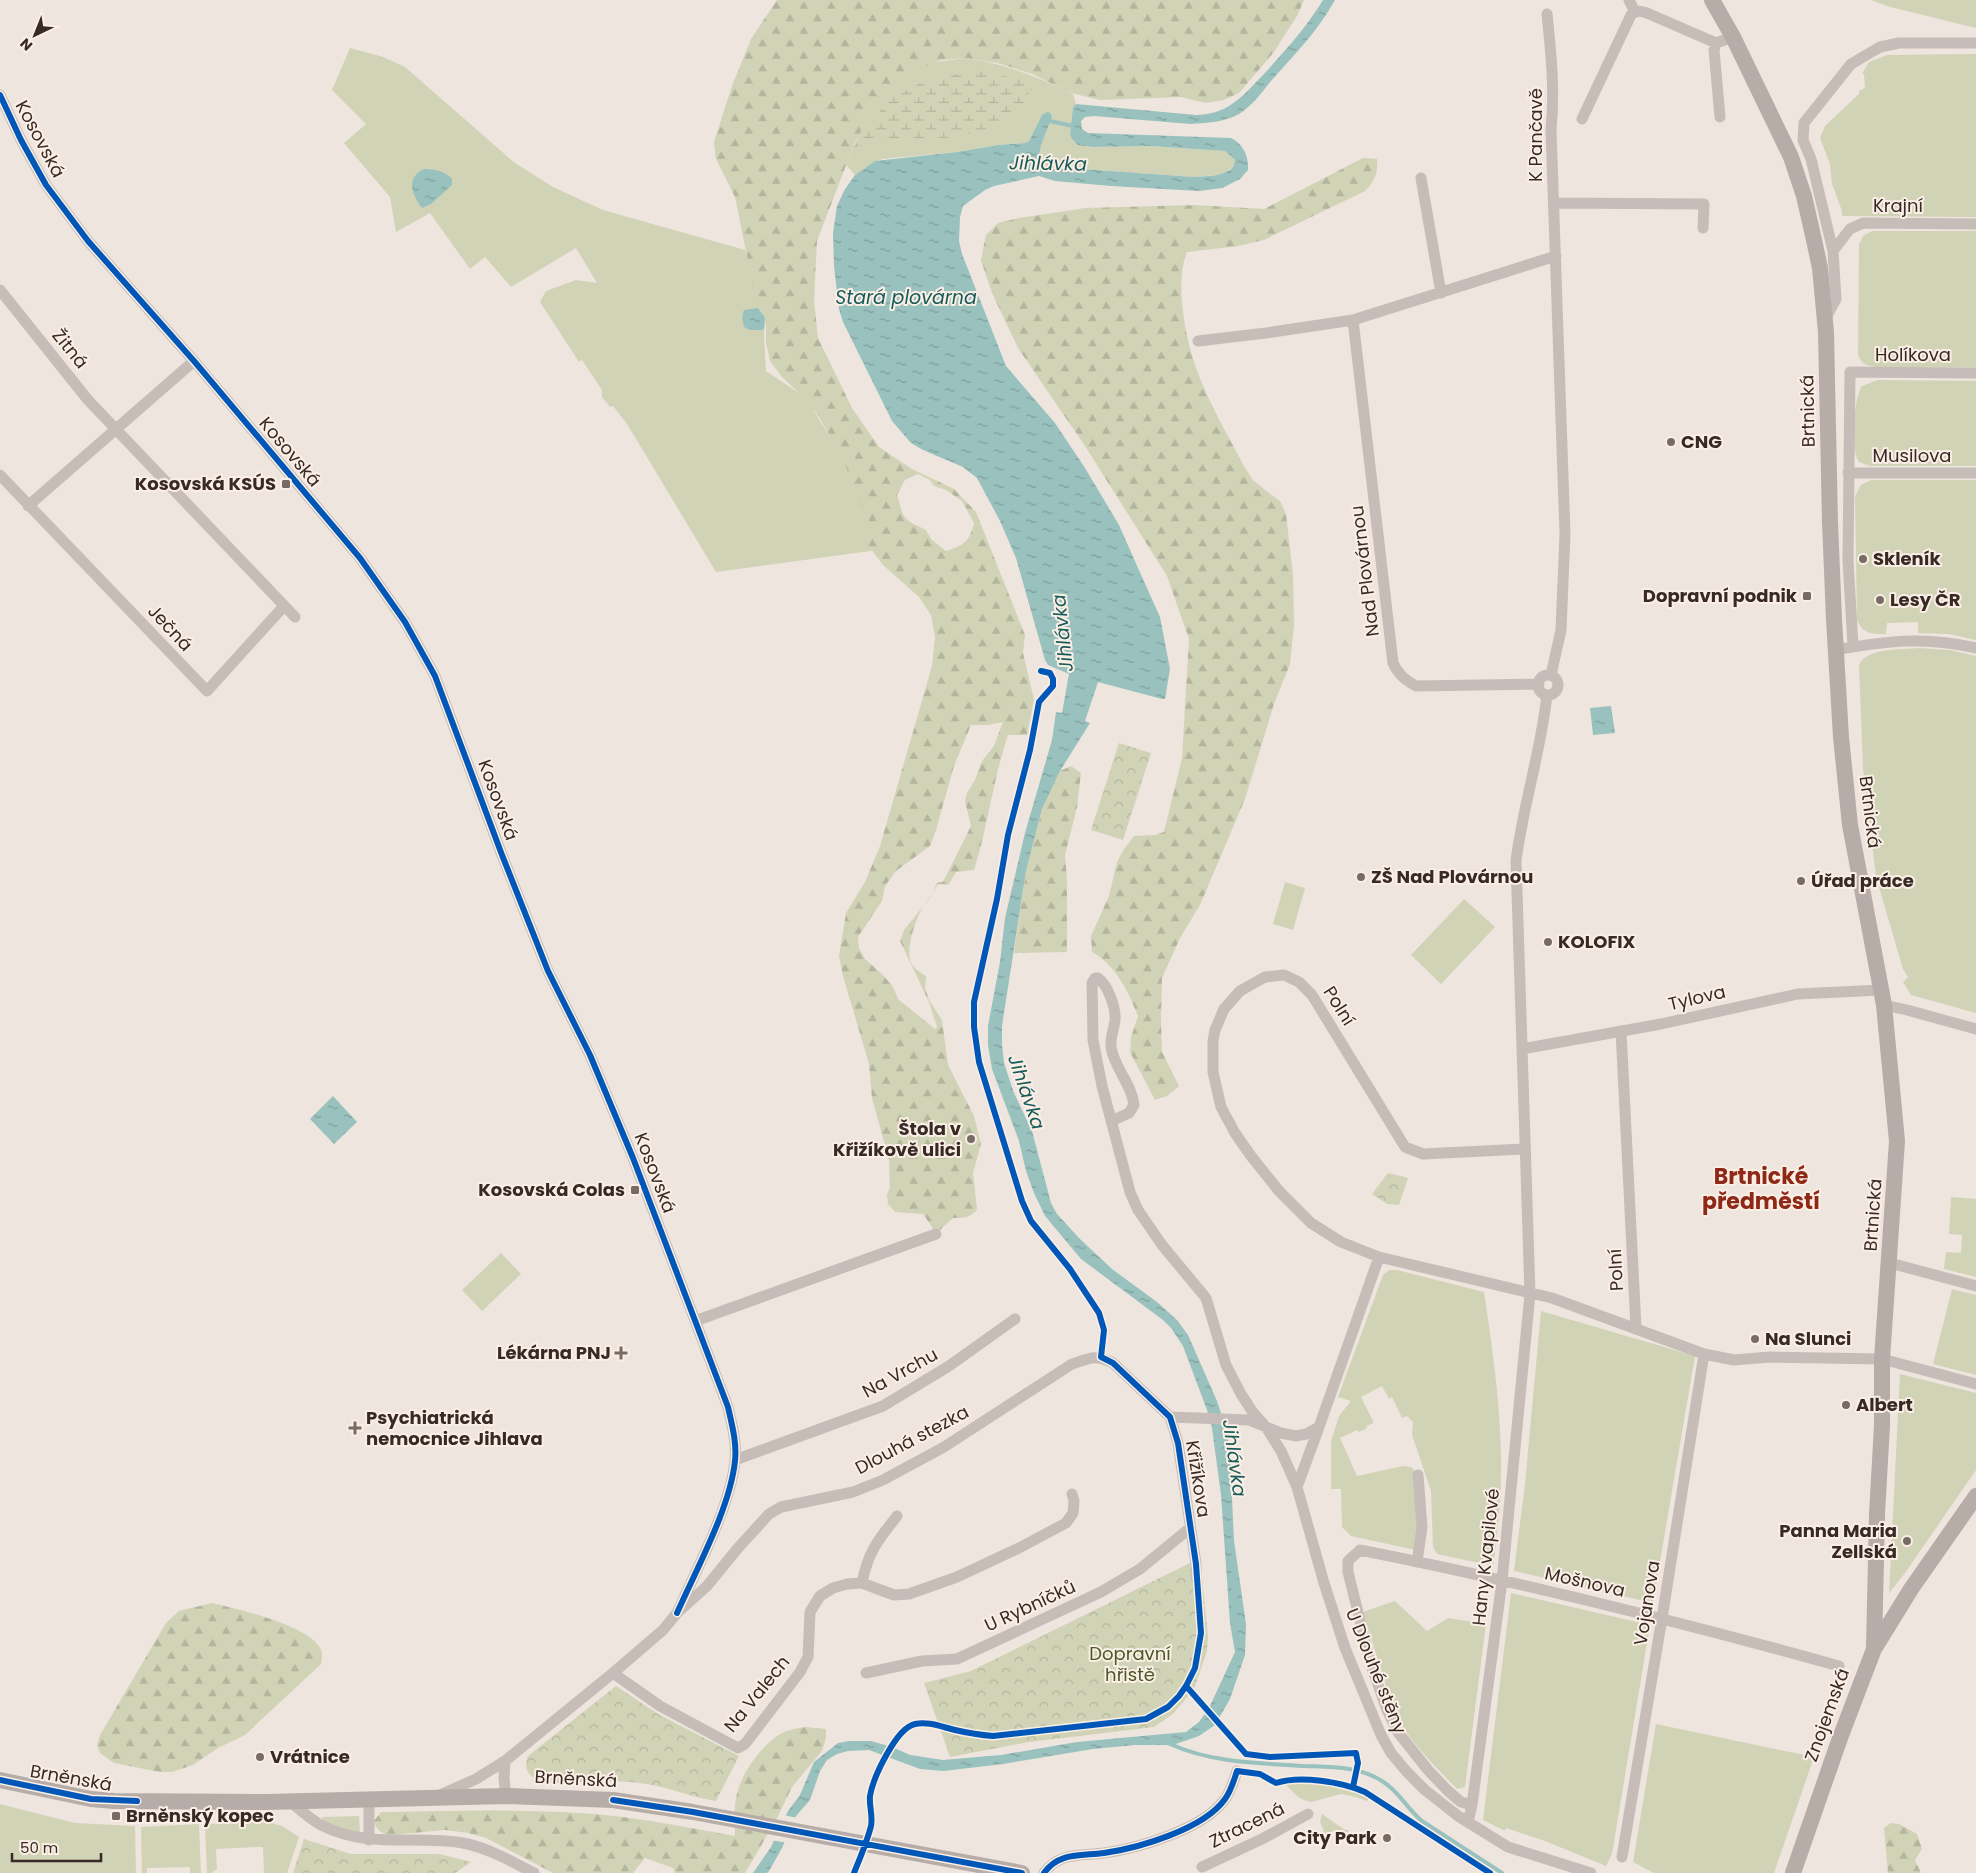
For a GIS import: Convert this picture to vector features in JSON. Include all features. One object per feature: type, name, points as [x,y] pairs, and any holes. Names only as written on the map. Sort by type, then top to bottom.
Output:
[{"type":"main road","name":"Brtnická","points":[[1712,0],[1733,36],[1791,157],[1804,196],[1820,268],[1825,319],[1835,650],[1850,825],[1883,997],[1897,1141],[1882,1359],[1882,1425],[1877,1514],[1874,1649]]},
{"type":"main road","name":"Znojemská","points":[[1793,1873],[1840,1738],[1874,1649],[1918,1579],[1976,1496]]},
{"type":"main road","name":"Znojemská","points":[[1875,1606],[1892,1603],[1918,1579]]},
{"type":"main road","name":"Brněnská","points":[[0,1780],[91,1799],[114,1801],[291,1802],[506,1796],[613,1800],[712,1816],[1022,1873]]},
{"type":"street","points":[[1629,0],[1634,12]]},
{"type":"street","points":[[1582,119],[1634,12],[1641,11],[1647,13],[1716,43],[1733,36]]},
{"type":"street","name":"K Pančavě","points":[[1547,14],[1554,76],[1554,104],[1551,130],[1555,203],[1704,204],[1703,228]]},
{"type":"street","points":[[1716,43],[1714,50],[1720,117]]},
{"type":"street","points":[[1825,319],[1836,299],[1833,251],[1811,159],[1803,140],[1804,123],[1850,64],[1880,47],[1899,43],[1976,43]]},
{"type":"street","name":"Kosovská","points":[[0,95],[21,140],[46,185],[88,241],[194,361],[360,558],[405,622],[435,676],[548,971],[590,1055],[630,1149],[728,1408],[735,1437],[735,1460],[723,1508],[677,1613]]},
{"type":"street","points":[[1422,178],[1442,293]]},
{"type":"street","points":[[1551,675],[1561,630],[1565,534],[1555,203]]},
{"type":"street","name":"Krajní","points":[[1833,251],[1850,229],[1863,223],[1976,224]]},
{"type":"street","points":[[1198,340],[1266,333],[1353,320],[1556,256]]},
{"type":"street","name":"Žitná","points":[[0,290],[83,394],[116,428]]},
{"type":"street","name":"Nad Plovárnou","points":[[1353,320],[1393,663],[1400,676],[1416,686],[1538,684]]},
{"type":"street","points":[[0,475],[28,506],[194,361]]},
{"type":"street","name":"Holíkova","points":[[1848,473],[1850,372],[1976,373]]},
{"type":"street","points":[[116,428],[295,617]]},
{"type":"street","points":[[1848,473],[1848,560],[1853,646]]},
{"type":"street","name":"Musilova","points":[[1848,473],[1976,474]]},
{"type":"street","name":"Ječná","points":[[28,506],[206,692],[284,606]]},
{"type":"street","points":[[1835,650],[1881,642],[1909,640],[1949,642],[1976,648]]},
{"type":"street","points":[[1551,675],[1556,679],[1558,685],[1553,693],[1541,692],[1538,684],[1542,677],[1551,675]]},
{"type":"street","points":[[1530,1294],[1516,861],[1520,829],[1544,717],[1547,694]]},
{"type":"street","name":"Polní","points":[[1524,1149],[1423,1154],[1404,1146],[1306,988],[1299,982],[1284,975],[1273,975],[1240,991],[1224,1009],[1215,1030],[1213,1072],[1216,1089],[1226,1116],[1251,1156],[1279,1191],[1311,1223],[1341,1242],[1379,1257],[1552,1298],[1704,1354],[1734,1360],[1770,1357],[1882,1359],[1976,1384]]},
{"type":"street","name":"U Dlouhé stěny","points":[[1111,1121],[1129,1113],[1134,1105],[1130,1091],[1112,1053],[1111,1044],[1116,1015],[1106,986],[1098,978],[1095,978],[1092,989],[1093,1040],[1111,1121],[1125,1177],[1136,1206],[1162,1246],[1206,1298],[1226,1365],[1252,1411],[1266,1427],[1282,1451],[1297,1487],[1324,1583],[1345,1648],[1381,1735],[1391,1753],[1407,1772],[1444,1806],[1468,1822],[1508,1847],[1591,1873]]},
{"type":"street","name":"Tylova","points":[[1522,1049],[1661,1024],[1798,994],[1883,997],[1907,1010],[1976,1029]]},
{"type":"street","name":"Polní","points":[[1621,1031],[1636,1328]]},
{"type":"street","points":[[695,1321],[936,1234]]},
{"type":"street","points":[[1297,1487],[1379,1257]]},
{"type":"street","points":[[1890,1262],[1976,1286]]},
{"type":"street","name":"Hany Kvapilové","points":[[1468,1822],[1472,1805],[1502,1581],[1530,1294]]},
{"type":"street","name":"Na Vrchu","points":[[735,1460],[883,1406],[949,1366],[1015,1319]]},
{"type":"street","name":"Vojanova","points":[[1622,1857],[1704,1354]]},
{"type":"street","name":"Dlouhá stezka","points":[[613,1673],[663,1630],[677,1613],[707,1586],[769,1514],[781,1507],[853,1492],[883,1480],[944,1447],[1072,1364],[1091,1358],[1101,1358]]},
{"type":"street","name":"Křižíkova","points":[[1101,1358],[1113,1363],[1170,1417],[1178,1443],[1196,1564],[1196,1578]]},
{"type":"street","name":"Křižíkova","points":[[1170,1417],[1231,1418],[1249,1420],[1266,1427]]},
{"type":"street","points":[[1266,1427],[1296,1436],[1306,1434],[1319,1427]]},
{"type":"street","points":[[1416,1562],[1422,1527],[1418,1476]]},
{"type":"street","points":[[897,1516],[877,1541],[866,1561],[862,1583],[894,1596],[909,1594],[957,1576],[1019,1548],[1066,1522],[1073,1513],[1074,1501],[1072,1494]]},
{"type":"street","name":"U Rybníčků","points":[[866,1673],[922,1661],[957,1659],[1101,1592],[1140,1569],[1190,1528]]},
{"type":"street","name":"Mošnova","points":[[1352,1556],[1360,1550],[1502,1581],[1662,1618],[1728,1637],[1781,1648],[1839,1666]]},
{"type":"street","name":"U Dlouhé stěny","points":[[1352,1556],[1348,1561],[1348,1572],[1372,1665],[1393,1724],[1428,1770],[1461,1802],[1472,1805]]},
{"type":"street","name":"Na Valech","points":[[613,1673],[660,1706],[738,1748],[745,1744],[800,1672],[808,1657],[810,1612],[820,1596],[833,1588],[847,1584],[862,1583]]},
{"type":"street","name":"Brněnská","points":[[437,1797],[476,1780],[505,1762],[613,1673]]},
{"type":"street","points":[[505,1762],[506,1796]]},
{"type":"street","points":[[1044,1873],[1050,1864],[1063,1858],[1106,1853],[1154,1842],[1205,1818],[1225,1798],[1237,1771]]},
{"type":"street","points":[[369,1799],[369,1840]]},
{"type":"street","points":[[291,1802],[320,1824],[347,1836],[369,1840],[428,1840],[461,1843],[479,1847],[534,1873]]},
{"type":"street","name":"Ztracená","points":[[1202,1867],[1262,1839],[1308,1814]]},
{"type":"green space","points":[[777,0],[1304,0],[1297,16],[1274,52],[1239,93],[1224,100],[1206,103],[1181,97],[1100,100],[1071,93],[1032,74],[997,63],[967,58],[942,60],[917,69],[895,84],[876,106],[855,142],[817,241],[814,300],[818,338],[852,408],[879,447],[912,469],[954,489],[976,512],[1025,635],[1023,653],[1034,700],[1027,735],[1008,735],[998,768],[974,870],[956,872],[948,885],[938,884],[932,894],[937,883],[943,882],[971,826],[965,801],[967,793],[975,780],[982,761],[994,746],[1003,722],[989,725],[971,725],[954,766],[930,846],[896,871],[885,886],[882,901],[858,937],[859,948],[865,959],[884,976],[893,987],[898,999],[935,1029],[937,1027],[929,1002],[900,941],[904,930],[924,905],[912,933],[910,960],[914,968],[926,976],[925,988],[929,1000],[942,1020],[948,1065],[974,1116],[981,1144],[973,1173],[977,1209],[967,1217],[953,1218],[940,1230],[934,1230],[923,1214],[895,1212],[888,1204],[887,1195],[890,1187],[889,1160],[872,1098],[869,1064],[839,956],[846,913],[865,882],[880,846],[932,666],[935,637],[931,615],[919,597],[883,565],[868,545],[871,525],[854,492],[846,466],[820,418],[802,396],[782,377],[770,361],[766,343],[766,317],[754,291],[735,197],[716,159],[714,142],[732,86],[751,39]],"holes":[[[918,474],[930,480],[934,486],[946,490],[962,501],[974,523],[968,538],[961,545],[946,551],[931,539],[926,530],[910,522],[903,515],[897,495],[905,480]]]},
{"type":"green space","points":[[1871,0],[1976,0],[1976,28],[1890,7]]},
{"type":"green space","points":[[350,48],[383,57],[405,67],[515,163],[553,187],[603,210],[745,250],[766,317],[764,335],[766,371],[805,397],[871,501],[907,546],[716,572],[627,424],[613,406],[610,407],[602,397],[602,390],[582,360],[579,362],[540,302],[546,291],[576,280],[597,283],[576,248],[511,287],[485,257],[470,269],[430,213],[396,232],[390,197],[344,143],[366,124],[332,90]]},
{"type":"green space","points":[[1976,54],[1976,217],[1842,216],[1832,184],[1830,164],[1820,138],[1825,126],[1859,94],[1859,91],[1865,88],[1864,74],[1862,74],[1869,62],[1887,55]]},
{"type":"green space","points":[[967,58],[1021,72],[1073,94],[1076,104],[1073,107],[1070,134],[1093,147],[1150,146],[1225,151],[1235,160],[1235,164],[1227,172],[1219,175],[1193,177],[1067,168],[1049,172],[1042,171],[1039,165],[1039,152],[1052,117],[1042,115],[1029,141],[1025,143],[883,159],[874,162],[855,175],[846,165],[865,123],[893,85],[918,68],[942,61]]},
{"type":"green space","points":[[980,71],[1035,83],[1011,120],[982,131],[945,138],[890,140],[854,147],[888,100],[930,78]]},
{"type":"green space","points":[[1363,158],[1377,159],[1375,177],[1365,191],[1264,240],[1238,246],[1187,252],[1183,265],[1183,312],[1189,345],[1203,385],[1226,432],[1253,480],[1280,501],[1286,514],[1293,575],[1294,625],[1290,664],[1274,704],[1245,799],[1200,905],[1180,938],[1162,978],[1162,1052],[1179,1086],[1167,1096],[1155,1100],[1130,1052],[1131,1037],[1138,1016],[1126,989],[1114,971],[1092,952],[1091,936],[1109,896],[1117,862],[1124,849],[1134,836],[1155,835],[1164,832],[1182,758],[1189,639],[1167,576],[1085,446],[1018,348],[992,293],[981,260],[986,235],[998,223],[1086,208],[1194,205],[1264,209]]},
{"type":"green space","points":[[1872,231],[1976,231],[1976,367],[1877,367],[1861,361],[1858,354],[1859,244],[1863,236]]},
{"type":"green space","points":[[1878,380],[1976,381],[1976,466],[1870,466],[1859,462],[1856,456],[1854,424],[1859,392],[1862,386]]},
{"type":"green space","points":[[1871,480],[1976,480],[1976,640],[1949,634],[1918,633],[1918,622],[1887,623],[1886,634],[1868,632],[1859,624],[1857,619],[1855,496],[1861,485]]},
{"type":"green space","points":[[1919,648],[1950,650],[1976,656],[1976,1013],[1911,995],[1903,982],[1908,977],[1903,969],[1876,877],[1863,769],[1859,665],[1863,659],[1877,652]]},
{"type":"green space","points":[[1119,743],[1151,753],[1123,840],[1091,830]]},
{"type":"green space","points":[[1071,766],[1081,773],[1077,807],[1065,855],[1067,879],[1067,952],[1014,953],[1026,871],[1042,809],[1060,771]]},
{"type":"green space","points":[[1285,882],[1305,888],[1293,930],[1273,924]]},
{"type":"green space","points":[[1464,899],[1495,927],[1441,984],[1411,955]]},
{"type":"green space","points":[[1388,1173],[1408,1178],[1399,1205],[1387,1204],[1372,1194]]},
{"type":"green space","points":[[1951,1197],[1976,1199],[1976,1277],[1944,1269],[1946,1252],[1961,1253],[1962,1235],[1949,1234]]},
{"type":"green space","points":[[501,1253],[521,1274],[482,1311],[462,1290]]},
{"type":"green space","points":[[1389,1270],[1397,1270],[1484,1292],[1493,1353],[1501,1455],[1499,1511],[1493,1566],[1437,1554],[1433,1547],[1431,1491],[1412,1435],[1413,1422],[1407,1416],[1402,1418],[1392,1397],[1389,1399],[1382,1386],[1361,1397],[1374,1423],[1366,1426],[1367,1428],[1359,1432],[1357,1430],[1340,1438],[1357,1476],[1403,1466],[1411,1467],[1417,1473],[1420,1551],[1351,1536],[1342,1527],[1341,1489],[1331,1489],[1331,1441],[1339,1416],[1351,1401],[1338,1397],[1383,1275]]},
{"type":"green space","points":[[1952,1289],[1976,1295],[1976,1375],[1933,1364]]},
{"type":"green space","points":[[1541,1311],[1695,1356],[1653,1603],[1514,1571],[1525,1484]]},
{"type":"green space","points":[[1900,1374],[1976,1393],[1976,1470],[1905,1573],[1889,1593]]},
{"type":"green space","name":"Dopravní hřistě","points":[[1190,1563],[1191,1575],[1202,1579],[1208,1636],[1207,1651],[1194,1689],[1173,1714],[1154,1727],[1029,1742],[950,1757],[924,1683],[971,1671]]},
{"type":"green space","points":[[1511,1593],[1650,1625],[1612,1854],[1606,1866],[1545,1841],[1506,1828],[1505,1831],[1483,1820]]},
{"type":"green space","points":[[1395,1601],[1427,1631],[1448,1618],[1486,1624],[1465,1787],[1457,1789],[1430,1761],[1406,1731],[1393,1708],[1363,1612]]},
{"type":"green space","points":[[212,1603],[271,1619],[302,1632],[320,1648],[322,1654],[321,1664],[245,1735],[218,1748],[193,1765],[172,1772],[160,1772],[114,1763],[100,1753],[97,1745],[100,1735],[166,1623],[179,1611]]},
{"type":"green space","points":[[616,1686],[658,1714],[739,1756],[716,1801],[639,1783],[613,1781],[548,1783],[530,1775],[526,1767],[528,1756]]},
{"type":"green space","points":[[1656,1724],[1814,1757],[1774,1873],[1654,1873],[1633,1862]]},
{"type":"green space","points":[[806,1727],[826,1729],[826,1738],[822,1751],[792,1787],[775,1822],[745,1873],[675,1873],[673,1868],[645,1858],[633,1873],[553,1873],[486,1838],[445,1830],[390,1835],[379,1831],[374,1821],[381,1812],[556,1812],[599,1814],[638,1819],[735,1836],[737,1795],[749,1766],[762,1749],[777,1736],[784,1732]]},
{"type":"green space","points":[[1283,1782],[1338,1787],[1369,1798],[1367,1801],[1341,1794],[1311,1802],[1298,1797]]},
{"type":"green space","points":[[0,1804],[75,1823],[135,1826],[136,1873],[0,1873]]},
{"type":"green space","points":[[1322,1814],[1345,1830],[1349,1830],[1348,1832],[1333,1831],[1320,1840],[1318,1837],[1324,1831],[1320,1822]]},
{"type":"green space","points":[[359,1816],[360,1832],[352,1833],[324,1823],[322,1817]]},
{"type":"green space","points":[[267,1822],[282,1826],[299,1837],[287,1873],[264,1873],[263,1847],[256,1847],[216,1849],[217,1869],[207,1873],[205,1824]]},
{"type":"green space","points":[[1891,1823],[1899,1824],[1917,1834],[1922,1849],[1915,1860],[1921,1873],[1888,1873],[1884,1828]]},
{"type":"green space","points":[[199,1824],[201,1873],[190,1873],[190,1867],[147,1868],[147,1873],[142,1873],[141,1827]]},
{"type":"green space","points":[[304,1839],[351,1854],[439,1854],[471,1862],[455,1873],[293,1873]]},
{"type":"water","name":"Stará plovárna","points":[[1323,0],[1335,0],[1321,22],[1256,99],[1234,117],[1209,123],[1191,124],[1094,116],[1085,117],[1081,121],[1082,129],[1088,133],[1231,138],[1242,147],[1247,160],[1248,170],[1240,179],[1222,188],[1199,191],[1055,181],[1039,176],[994,186],[985,190],[963,206],[960,217],[959,241],[962,254],[1006,366],[1055,423],[1119,525],[1160,617],[1170,669],[1165,699],[1098,682],[1085,721],[1090,723],[1060,771],[1042,809],[1026,871],[1002,1026],[1004,1063],[1014,1093],[1032,1131],[1051,1203],[1057,1214],[1112,1269],[1157,1302],[1177,1320],[1188,1335],[1217,1401],[1227,1432],[1230,1453],[1234,1541],[1246,1624],[1245,1655],[1230,1699],[1215,1725],[1199,1736],[1173,1745],[1135,1745],[1093,1749],[1003,1764],[943,1771],[920,1769],[869,1750],[848,1751],[837,1754],[827,1760],[820,1771],[810,1800],[796,1816],[782,1848],[769,1871],[767,1873],[753,1873],[771,1847],[788,1811],[800,1795],[814,1762],[838,1743],[871,1741],[910,1755],[943,1760],[1001,1755],[1077,1742],[1186,1732],[1199,1722],[1209,1708],[1235,1652],[1230,1623],[1221,1495],[1212,1428],[1183,1346],[1163,1320],[1081,1259],[1045,1216],[1026,1171],[1019,1141],[992,1069],[988,1045],[988,1026],[1000,962],[1005,918],[1025,833],[1052,740],[1056,712],[1062,713],[1069,674],[1048,665],[1045,660],[1016,558],[1000,521],[977,478],[963,467],[911,443],[892,421],[843,322],[839,309],[834,266],[833,233],[837,206],[845,189],[855,175],[875,161],[1025,143],[1029,141],[1042,115],[1047,112],[1052,117],[1040,152],[1039,159],[1043,171],[1067,168],[1194,177],[1225,173],[1234,166],[1235,160],[1225,151],[1150,146],[1093,147],[1078,145],[1070,134],[1073,107],[1076,104],[1196,115],[1220,111],[1240,98],[1263,75],[1302,30]]},
{"type":"water","points":[[424,169],[443,172],[452,179],[452,185],[431,204],[422,208],[415,198],[412,182],[414,177]]},
{"type":"water","points":[[758,308],[765,318],[764,328],[762,330],[750,330],[744,327],[742,318],[744,310]]},
{"type":"water","points":[[1611,706],[1615,733],[1593,735],[1590,708]]},
{"type":"water","points":[[333,1096],[357,1122],[334,1144],[310,1119]]},
{"type":"pier","points":[[783,1815],[798,1818],[787,1843],[771,1840]]},
{"type":"waterway","points":[[1050,121],[1073,126]]},
{"type":"waterway","points":[[1170,1744],[1219,1759],[1253,1763],[1335,1767],[1364,1772],[1388,1785],[1422,1821],[1502,1873]]},
{"type":"cycle path","points":[[0,95],[21,140],[46,185],[88,241],[194,361],[360,558],[405,622],[435,676],[548,971],[590,1055],[633,1158],[728,1407],[735,1448],[732,1479],[712,1538],[677,1613]]},
{"type":"cycle path","points":[[854,1873],[871,1826],[870,1796],[872,1788],[886,1755],[900,1734],[908,1728],[915,1724],[925,1723],[969,1733],[993,1736],[1146,1719],[1168,1707],[1186,1686],[1195,1668],[1201,1633],[1196,1564],[1178,1443],[1170,1417],[1113,1363],[1101,1357],[1104,1330],[1099,1313],[1070,1269],[1031,1221],[1022,1201],[979,1062],[974,1027],[974,1002],[997,899],[1008,835],[1030,750],[1039,702],[1053,686],[1053,679],[1050,673],[1041,671]]},
{"type":"cycle path","points":[[1186,1686],[1246,1754],[1270,1757],[1356,1753],[1358,1763],[1353,1787]]},
{"type":"cycle path","points":[[1044,1873],[1056,1861],[1064,1858],[1135,1847],[1187,1828],[1215,1810],[1225,1799],[1231,1789],[1237,1771],[1260,1774],[1276,1783],[1309,1780],[1356,1788],[1490,1873]]},
{"type":"cycle path","points":[[0,1780],[91,1799],[137,1801]]},
{"type":"cycle path","points":[[613,1800],[693,1812],[1022,1873]]},
{"type":"place","name":"CNG","points":[[1671,442]]},
{"type":"place","name":"Kosovská KSÚS","points":[[286,484]]},
{"type":"place","name":"Skleník","points":[[1863,559]]},
{"type":"place","name":"Dopravní podnik","points":[[1807,596]]},
{"type":"place","name":"Lesy ČR","points":[[1880,600]]},
{"type":"place","name":"ZŠ Nad Plovárnou","points":[[1361,877]]},
{"type":"place","name":"Úřad práce","points":[[1801,881]]},
{"type":"place","name":"KOLOFIX","points":[[1548,942]]},
{"type":"place","name":"Štola v Křižíkově ulici","points":[[971,1139]]},
{"type":"place","name":"Kosovská Colas","points":[[635,1190]]},
{"type":"place","name":"Na Slunci","points":[[1755,1339]]},
{"type":"place","name":"Lékárna PNJ","points":[[621,1353]]},
{"type":"place","name":"Albert","points":[[1846,1405]]},
{"type":"place","name":"Psychiatrická nemocnice Jihlava","points":[[355,1428]]},
{"type":"place","name":"Panna Maria Zellská","points":[[1907,1541]]},
{"type":"place","name":"Vrátnice","points":[[260,1757]]},
{"type":"place","name":"Brněnský kopec","points":[[116,1816]]},
{"type":"place","name":"City Park","points":[[1387,1838]]},
{"type":"district","name":"Brtnické předměstí","points":[[1761,1188]]},
{"type":"water label","name":"Jihlávka","points":[[1048,163]]},
{"type":"water label","name":"Jihlávka","points":[[1062,633]]},
{"type":"water label","name":"Jihlávka","points":[[1027,1092]]},
{"type":"water label","name":"Jihlávka","points":[[1235,1458]]}]
